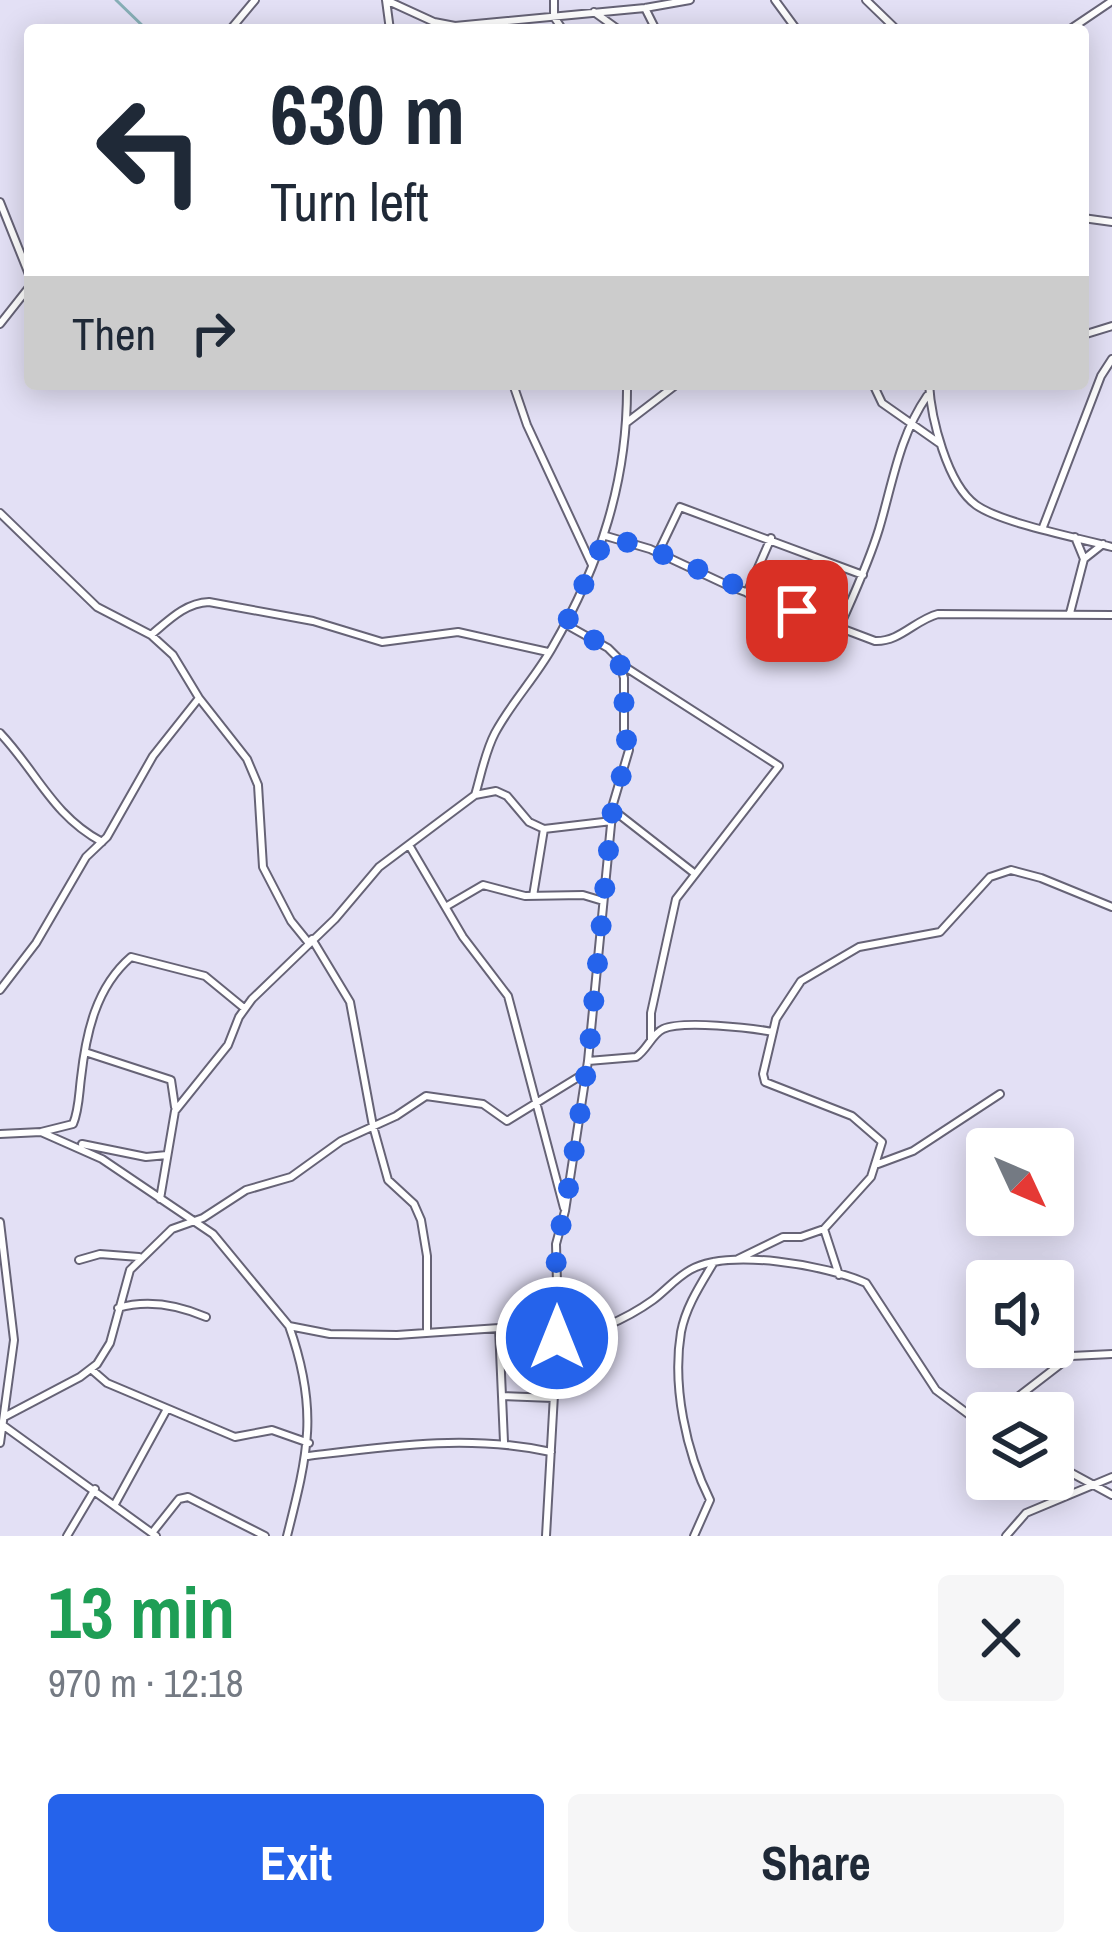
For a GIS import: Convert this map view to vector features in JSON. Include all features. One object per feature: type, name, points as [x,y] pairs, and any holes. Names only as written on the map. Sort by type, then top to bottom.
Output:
[{"type":"street","points":[[235,24],[255,0]]},
{"type":"street","points":[[386,0],[442,24]]},
{"type":"street","points":[[554,0],[559,24]]},
{"type":"street","points":[[458,24],[690,0]]},
{"type":"street","points":[[866,0],[891,24]]},
{"type":"street","points":[[1078,24],[1112,1]]},
{"type":"street","points":[[645,8],[653,24]]},
{"type":"street","points":[[594,12],[611,24]]},
{"type":"street","points":[[0,202],[24,266]]},
{"type":"street","points":[[0,324],[24,290]]},
{"type":"street","points":[[1043,527],[1101,376],[1112,359]]},
{"type":"street","points":[[515,390],[594,569]]},
{"type":"street","points":[[475,795],[497,729],[550,652],[594,569],[617,494],[627,390]]},
{"type":"street","points":[[626,423],[669,390]]},
{"type":"street","points":[[875,390],[878,398],[939,443]]},
{"type":"street","points":[[840,626],[863,574],[909,423],[928,390]]},
{"type":"street","points":[[929,390],[939,443],[971,501],[981,508],[1108,545]]},
{"type":"street","points":[[658,553],[680,508],[863,574]]},
{"type":"street","points":[[0,513],[87,599],[151,635],[172,655],[248,760],[262,809],[263,867],[291,921],[350,1002],[388,1180],[414,1204],[421,1220],[427,1256],[427,1332]]},
{"type":"street","points":[[606,536],[658,553],[747,593],[886,641],[922,618],[938,614],[1112,615]]},
{"type":"street","points":[[1070,613],[1084,559],[1075,537]]},
{"type":"street","points":[[747,593],[771,538]]},
{"type":"street","points":[[1084,559],[1108,545]]},
{"type":"street","points":[[151,635],[179,611],[196,602],[209,602],[313,621],[382,642],[458,632],[550,652]]},
{"type":"street","points":[[566,624],[779,766],[694,874],[673,910],[651,1013],[651,1040]]},
{"type":"street","points":[[546,1536],[558,1324],[556,1244],[588,1061],[612,809],[629,750],[620,664]]},
{"type":"street","points":[[0,990],[36,943],[153,756],[199,698]]},
{"type":"street","points":[[0,733],[72,824],[102,842]]},
{"type":"street","points":[[175,1111],[233,1038],[244,1008],[379,866],[475,795],[502,792],[529,822],[544,829],[612,821]]},
{"type":"street","points":[[612,809],[694,874]]},
{"type":"street","points":[[533,896],[544,829]]},
{"type":"street","points":[[409,845],[463,937],[508,996],[565,1211]]},
{"type":"street","points":[[736,1260],[783,1237],[824,1229],[878,1164],[883,1142],[859,1121],[766,1082],[763,1074],[773,1032],[788,996],[801,981],[860,947],[934,935],[949,925],[981,883],[1004,871],[1041,878],[1112,908]]},
{"type":"street","points":[[446,906],[483,885],[533,896],[584,895],[603,901]]},
{"type":"street","points":[[0,1134],[73,1124],[84,1052],[105,986],[131,957],[205,976],[244,1008]]},
{"type":"street","points":[[588,1061],[636,1057],[667,1028],[731,1025],[773,1032]]},
{"type":"street","points":[[84,1052],[171,1080],[175,1111],[160,1199]]},
{"type":"street","points":[[5,1421],[92,1369],[110,1343],[127,1275],[172,1229],[245,1190],[291,1178],[341,1141],[433,1095],[483,1104],[507,1120],[586,1072]]},
{"type":"street","points":[[878,1164],[931,1141],[1000,1094]]},
{"type":"street","points":[[41,1132],[146,1157],[167,1156]]},
{"type":"street","points":[[69,1142],[194,1220],[233,1256],[289,1326],[303,1373],[309,1443],[287,1536]]},
{"type":"street","points":[[0,1222],[14,1340],[0,1443]]},
{"type":"street","points":[[824,1229],[839,1275]]},
{"type":"street","points":[[79,1260],[100,1254],[139,1258]]},
{"type":"street","points":[[557,1338],[574,1338],[629,1314],[688,1271],[714,1262],[778,1262],[866,1283],[937,1390],[966,1410]]},
{"type":"street","points":[[694,1536],[710,1500],[698,1480],[681,1402],[680,1336],[692,1298],[714,1262]]},
{"type":"street","points":[[118,1307],[160,1304],[206,1317]]},
{"type":"street","points":[[289,1326],[330,1334],[558,1324]]},
{"type":"street","points":[[499,1328],[505,1442]]},
{"type":"street","points":[[1025,1392],[1071,1357],[1112,1354]]},
{"type":"street","points":[[92,1369],[107,1383],[235,1437],[272,1430],[309,1443]]},
{"type":"street","points":[[502,1396],[554,1398]]},
{"type":"street","points":[[116,1504],[167,1409]]},
{"type":"street","points":[[5,1421],[154,1534],[179,1499],[188,1497],[265,1536]]},
{"type":"street","points":[[308,1456],[420,1444],[505,1442],[550,1452]]},
{"type":"street","points":[[1074,1474],[1112,1495]]},
{"type":"street","points":[[1006,1536],[1026,1513],[1112,1477]]},
{"type":"street","points":[[67,1536],[95,1489]]},
{"type":"waterway","points":[[116,0],[141,24]]},
{"type":"route","points":[[557,1338],[556,1244],[588,1061],[613,804],[629,750],[618,658],[566,624],[606,536],[650,549],[797,611]]}]
